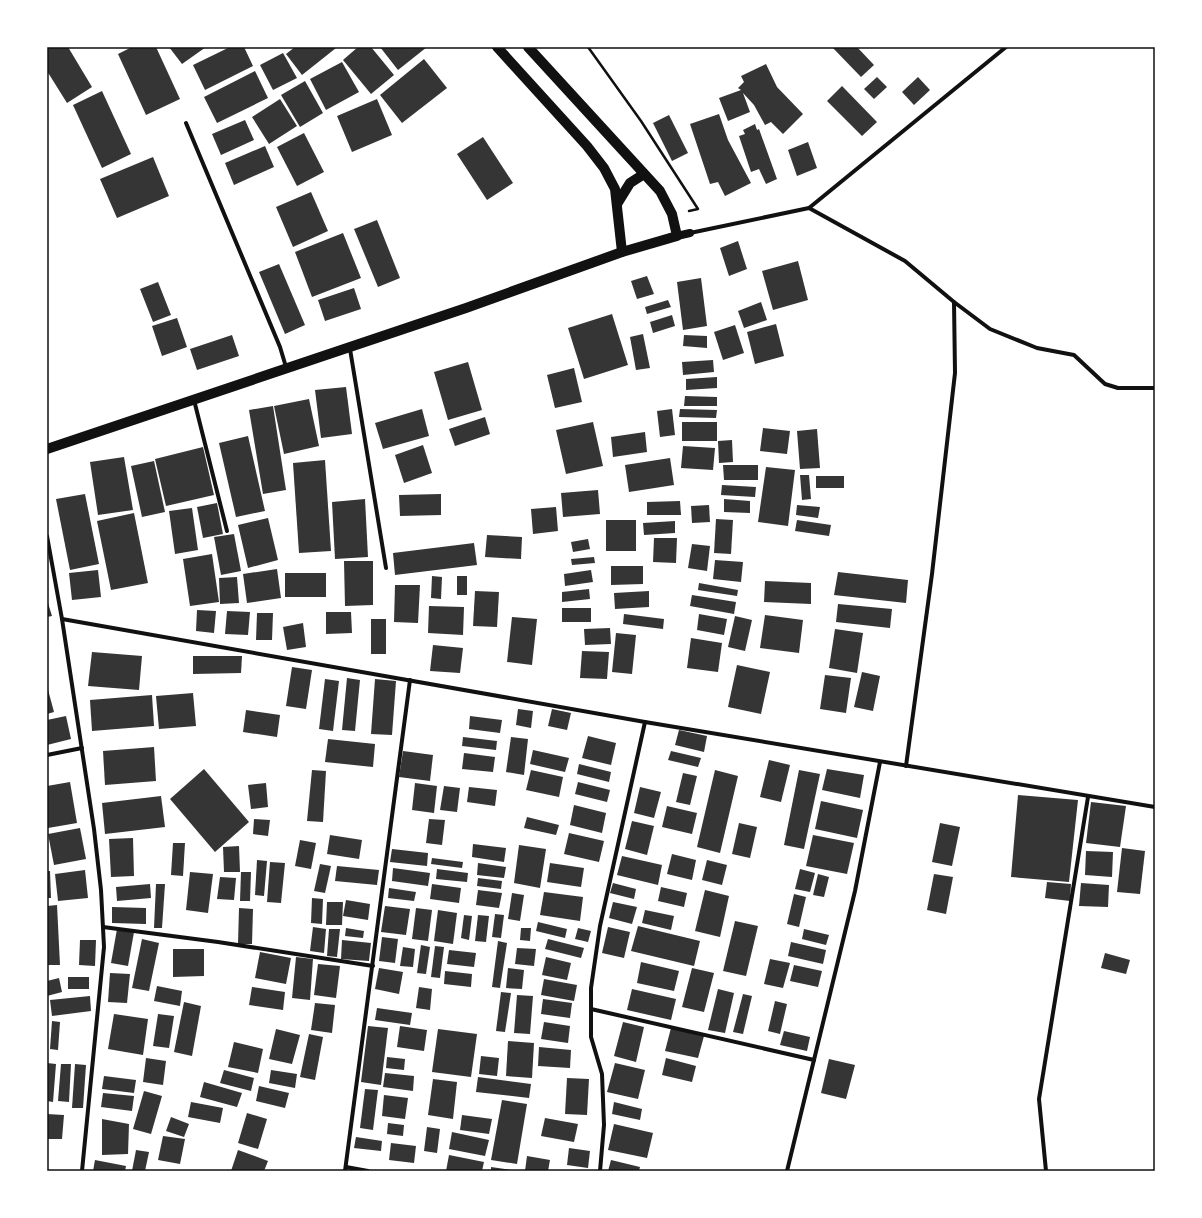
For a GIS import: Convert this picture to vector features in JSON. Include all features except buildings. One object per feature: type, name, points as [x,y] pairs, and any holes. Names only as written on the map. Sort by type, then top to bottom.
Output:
[{"type":"main road","points":[[497,47],[587,146],[604,168],[614,189],[622,252]]},
{"type":"main road","points":[[528,47],[660,192],[667,203],[677,236]]},
{"type":"main road","points":[[617,204],[630,182],[644,174]]},
{"type":"main road","points":[[47,449],[349,346],[466,308],[622,252],[690,233]]},
{"type":"street","points":[[690,233],[809,208],[823,195],[1006,47]]},
{"type":"street","points":[[186,123],[280,347],[286,368]]},
{"type":"street","points":[[809,208],[905,261],[954,302],[990,329],[1037,348],[1074,355],[1105,384],[1118,388],[1155,388]]},
{"type":"street","points":[[906,766],[932,574],[955,373],[954,302]]},
{"type":"street","points":[[349,346],[386,568]]},
{"type":"street","points":[[194,400],[227,531]]},
{"type":"street","points":[[47,536],[62,619],[94,829],[103,928],[104,947],[82,1171]]},
{"type":"street","points":[[62,619],[644,722],[1155,807]]},
{"type":"street","points":[[368,1171],[345,1169],[410,680]]},
{"type":"street","points":[[600,1171],[604,1125],[602,1074],[591,1037],[592,988],[600,926],[644,722]]},
{"type":"street","points":[[47,756],[82,748]]},
{"type":"street","points":[[787,1171],[855,891],[880,762]]},
{"type":"street","points":[[1046,1171],[1039,1099],[1088,797]]},
{"type":"street","points":[[103,928],[218,942],[373,966]]},
{"type":"street","points":[[591,1008],[814,1060]]},
{"type":"path","points":[[588,47],[641,121],[698,209],[688,211]]}]
